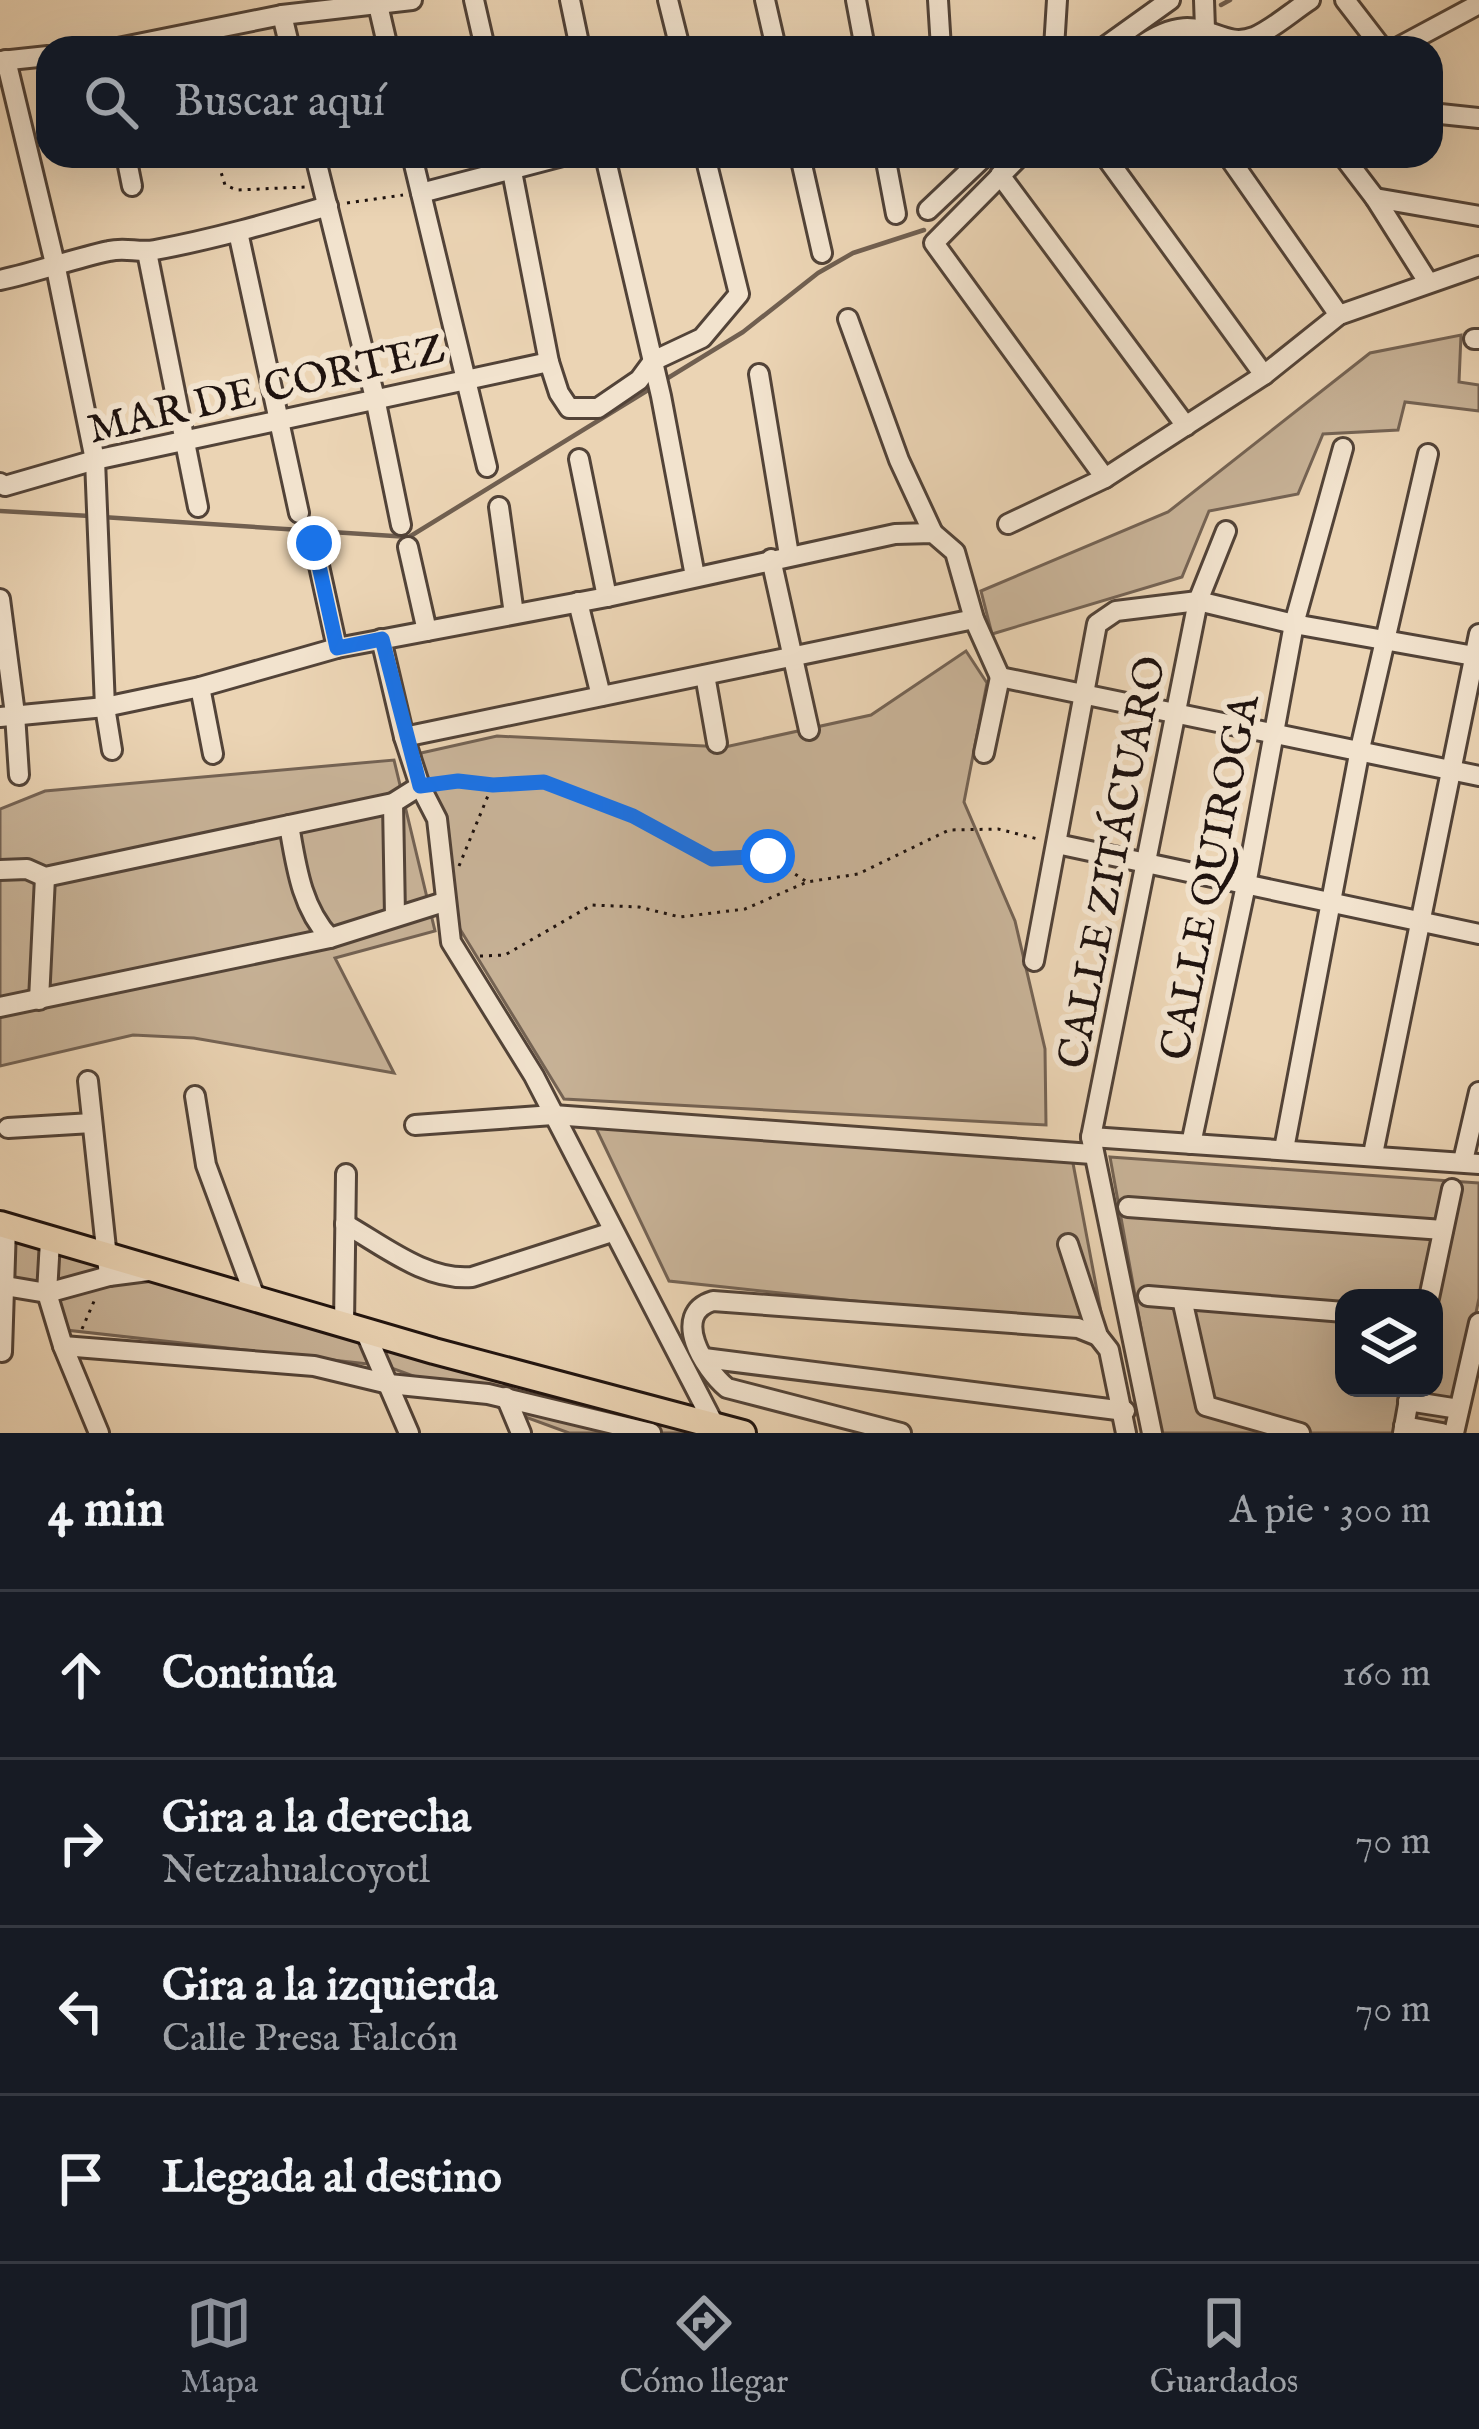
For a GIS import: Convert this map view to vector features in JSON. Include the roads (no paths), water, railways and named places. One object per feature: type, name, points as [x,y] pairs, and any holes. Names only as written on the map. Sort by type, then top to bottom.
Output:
[{"type":"main road","points":[[3,1225],[107,1266],[154,1270],[743,1433]]},
{"type":"street","points":[[178,36],[282,15],[412,0]]},
{"type":"street","points":[[474,0],[482,36]]},
{"type":"street","points":[[570,0],[578,36]]},
{"type":"street","points":[[668,0],[677,36]]},
{"type":"street","points":[[765,0],[773,36]]},
{"type":"street","points":[[856,0],[863,36]]},
{"type":"street","points":[[938,0],[940,36]]},
{"type":"street","points":[[1055,36],[1057,0]]},
{"type":"street","points":[[1120,36],[1170,0]]},
{"type":"street","points":[[1204,0],[1204,29]]},
{"type":"street","points":[[1266,36],[1310,0]]},
{"type":"street","points":[[1345,0],[1373,36]]},
{"type":"street","points":[[1419,36],[1479,4]]},
{"type":"street","points":[[378,5],[385,36]]},
{"type":"street","points":[[282,15],[287,36]]},
{"type":"street","points":[[1161,36],[1175,27],[1230,36]]},
{"type":"street","points":[[36,57],[3,60],[56,268],[95,460],[105,707],[112,750]]},
{"type":"street","points":[[1443,114],[1474,115]]},
{"type":"street","points":[[128,168],[132,187]]},
{"type":"street","points":[[318,168],[401,525]]},
{"type":"street","points":[[415,168],[487,466]]},
{"type":"street","points":[[421,193],[496,168]]},
{"type":"street","points":[[512,168],[549,362],[569,408],[598,408],[702,338],[739,294],[708,168]]},
{"type":"street","points":[[608,168],[661,396],[695,577]]},
{"type":"street","points":[[803,168],[822,253]]},
{"type":"street","points":[[887,168],[896,214]]},
{"type":"street","points":[[928,211],[973,168]]},
{"type":"street","points":[[1007,168],[934,243],[1105,478]]},
{"type":"street","points":[[1114,168],[1264,375]]},
{"type":"street","points":[[1236,168],[1339,315]]},
{"type":"street","points":[[1352,168],[1428,282]]},
{"type":"street","points":[[1000,175],[1186,426]]},
{"type":"street","points":[[0,280],[105,251],[147,252],[238,232],[325,196]]},
{"type":"street","points":[[1375,198],[1479,216]]},
{"type":"street","points":[[238,232],[298,513]]},
{"type":"street","points":[[147,252],[198,507]]},
{"type":"street","points":[[1008,524],[1105,478],[1264,375],[1339,315],[1479,266]]},
{"type":"street","points":[[848,320],[898,460],[933,533],[955,553],[974,619],[1000,677],[984,753]]},
{"type":"street","name":"MAR DE CORTEZ","points":[[0,483],[5,486],[95,460],[549,362]]},
{"type":"street","points":[[759,374],[780,557],[809,730]]},
{"type":"street","name":"CALLE QUIROGA","points":[[1191,1144],[1294,624],[1343,448]]},
{"type":"street","points":[[1284,1149],[1360,749],[1428,454]]},
{"type":"street","points":[[579,459],[607,596]]},
{"type":"street","points":[[499,507],[514,614]]},
{"type":"street","name":"CALLE ZITÁCUARO","points":[[1091,1146],[1198,601],[1226,531]]},
{"type":"street","points":[[8,716],[105,707],[200,687],[337,648],[895,534],[933,533]]},
{"type":"street","points":[[314,543],[337,648]]},
{"type":"street","points":[[408,547],[427,631]]},
{"type":"street","points":[[0,599],[8,716],[19,776]]},
{"type":"street","points":[[1034,961],[1096,624],[1116,611],[1198,601],[1476,657]]},
{"type":"street","points":[[578,602],[601,697]]},
{"type":"street","points":[[404,737],[974,619]]},
{"type":"street","points":[[1373,1154],[1479,634]]},
{"type":"street","points":[[382,639],[404,737],[437,819],[451,942],[534,1076],[716,1429]]},
{"type":"street","points":[[705,675],[717,743]]},
{"type":"street","points":[[1000,677],[1479,776]]},
{"type":"street","points":[[200,687],[214,754]]},
{"type":"street","points":[[0,870],[27,869],[45,877],[393,802],[420,786]]},
{"type":"street","points":[[393,802],[394,916]]},
{"type":"street","points":[[289,825],[298,874],[314,920],[330,938]]},
{"type":"street","points":[[1057,844],[1479,934]]},
{"type":"street","points":[[39,1000],[45,877]]},
{"type":"street","points":[[0,1007],[330,938],[443,894]]},
{"type":"street","points":[[2,1286],[47,1293],[107,1266],[88,1081]]},
{"type":"street","points":[[415,1125],[554,1115],[1091,1146],[1191,1144],[1471,1162],[1479,1092]]},
{"type":"street","points":[[194,1096],[206,1165],[256,1300]]},
{"type":"street","points":[[8,1128],[92,1123]]},
{"type":"street","points":[[1091,1146],[1152,1433]]},
{"type":"street","points":[[346,1174],[345,1224],[355,1328],[389,1384],[409,1433]]},
{"type":"street","points":[[1432,1289],[1452,1189]]},
{"type":"street","points":[[1129,1207],[1443,1230]]},
{"type":"street","points":[[345,1224],[435,1274],[457,1278],[612,1232]]},
{"type":"street","points":[[2,1352],[3,1225]]},
{"type":"street","points":[[50,1240],[47,1293],[98,1433]]},
{"type":"street","points":[[1069,1244],[1097,1336],[1109,1351],[1126,1433]]},
{"type":"street","points":[[1148,1296],[1335,1311]]},
{"type":"street","points":[[1182,1299],[1207,1406],[1300,1433]]},
{"type":"street","points":[[901,1433],[742,1395],[718,1380],[700,1351],[692,1329],[693,1314],[701,1304],[713,1300],[1078,1328],[1097,1336]]},
{"type":"street","points":[[1454,1433],[1479,1323]]},
{"type":"street","points":[[70,1347],[314,1366],[389,1384],[506,1397],[652,1433]]},
{"type":"street","points":[[674,1351],[1125,1411]]},
{"type":"street","points":[[506,1397],[521,1433]]},
{"type":"street","points":[[1409,1397],[1403,1430],[1442,1433]]},
{"type":"street","points":[[1420,1397],[1459,1408]]},
{"type":"waterway","points":[[1221,5],[1230,0]]},
{"type":"waterway","points":[[663,381],[743,332],[818,273],[853,253],[924,230]]},
{"type":"waterway","points":[[102,517],[409,537],[653,387]]},
{"type":"waterway","points":[[0,511],[90,516]]}]
